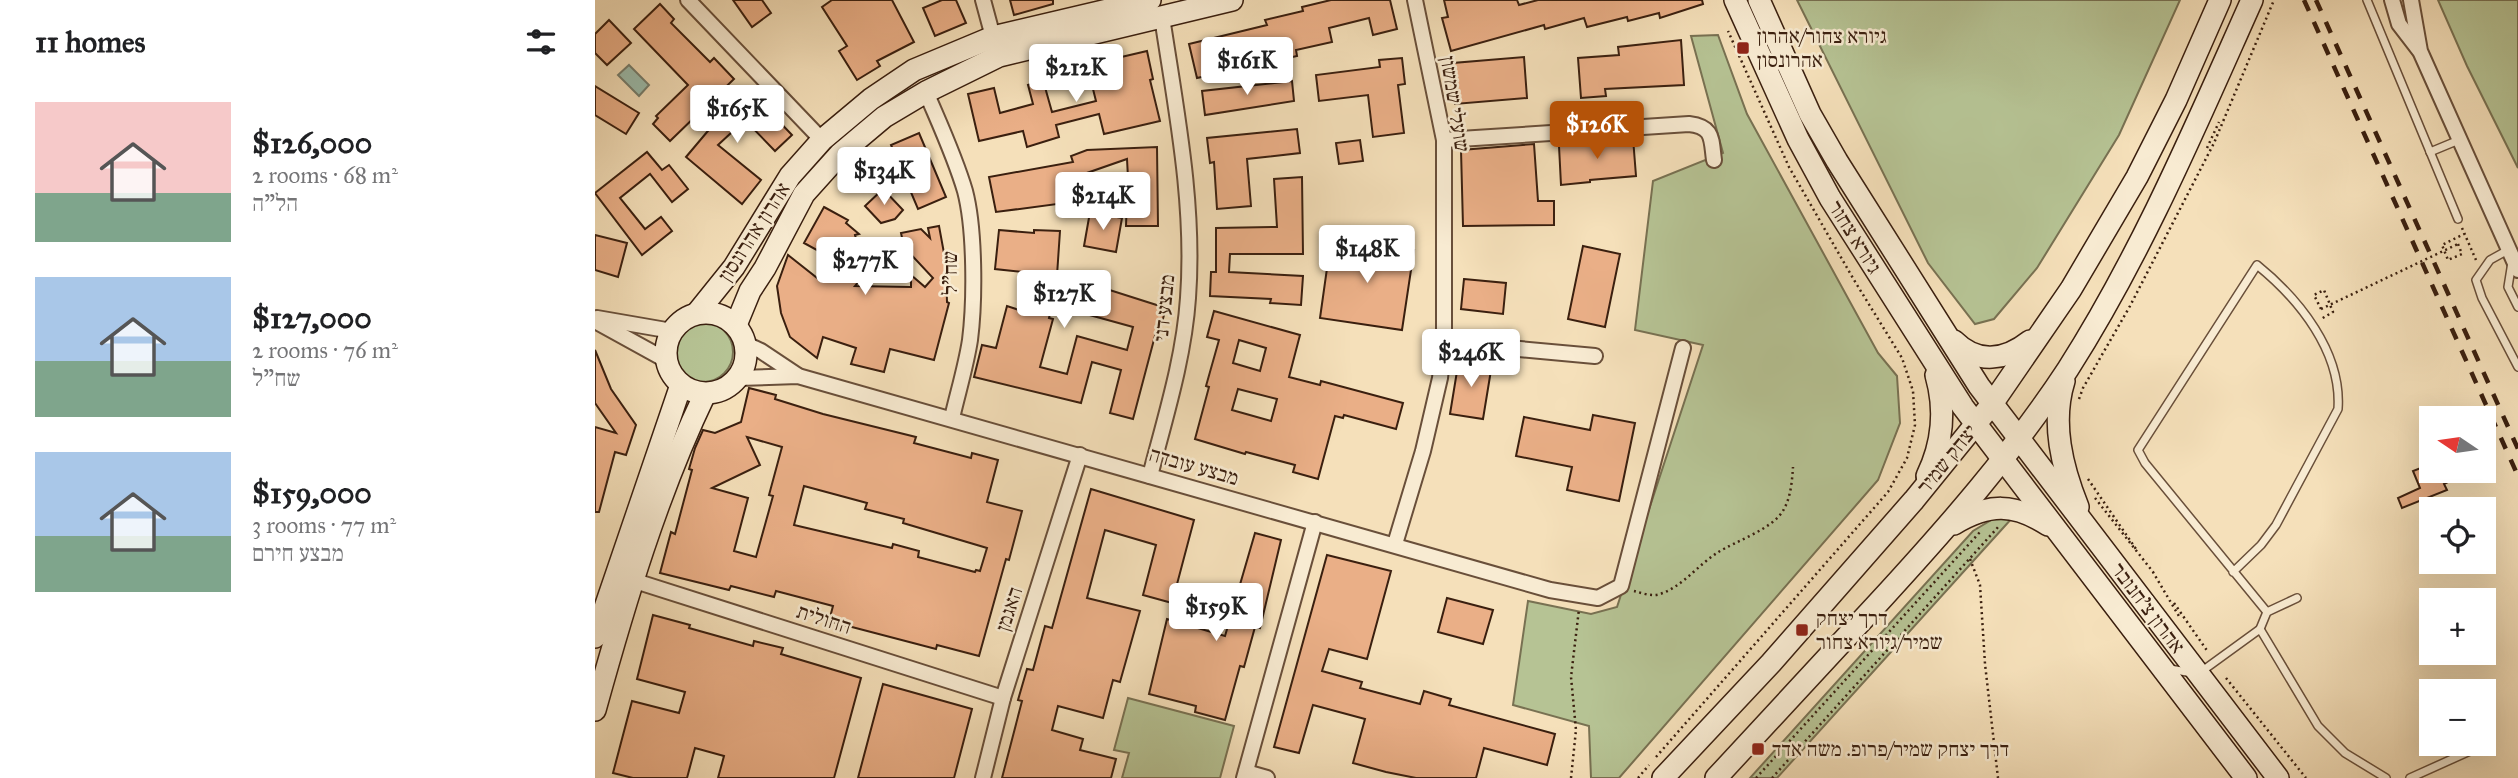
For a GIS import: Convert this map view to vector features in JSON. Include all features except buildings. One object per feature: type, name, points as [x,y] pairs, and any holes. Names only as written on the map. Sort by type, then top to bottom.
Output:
[{"type":"street","points":[[688,0],[823,140]]},
{"type":"street","points":[[983,0],[993,37]]},
{"type":"street","name":"אהרון אהרונסון","points":[[697,313],[734,267],[790,176],[823,140],[871,99],[914,70],[993,37],[1156,8],[1232,0]]},
{"type":"street","name":"שועלי שמשון","points":[[1395,544],[1440,378],[1444,342],[1444,139],[1415,0]]},
{"type":"street","name":"גיורא צחור","points":[[1735,0],[1798,139],[1830,198],[1976,425],[2002,459]]},
{"type":"street","name":"גיורא צחור","points":[[1759,0],[1810,114],[1824,138],[1944,332],[2018,439]]},
{"type":"street","name":"יצחק שמיר","points":[[1664,778],[1771,663],[1914,500],[1992,404],[2045,327],[2110,224],[2176,100],[2220,0]]},
{"type":"street","name":"יצחק שמיר","points":[[1716,778],[1944,531],[2018,439],[2067,370],[2129,264],[2252,0]]},
{"type":"street","points":[[2392,0],[2399,24],[2420,51]]},
{"type":"street","points":[[2410,0],[2420,51],[2513,259]]},
{"type":"street","name":"אהרון אהרונסון","points":[[741,335],[750,291],[804,194],[840,154],[884,117],[926,92],[999,56],[1156,8]]},
{"type":"street","name":"מבצע דני","points":[[1150,476],[1177,370],[1188,301],[1191,230],[1178,120],[1156,8]]},
{"type":"street","name":"שח\"ל","points":[[926,92],[956,164],[966,194],[970,222],[973,264],[970,339],[952,418]]},
{"type":"street","points":[[1444,139],[1702,125],[1710,134],[1714,160]]},
{"type":"street","points":[[697,313],[718,314],[741,335],[744,368],[729,387],[705,394],[692,391],[681,385],[669,369],[666,360],[667,340],[679,323],[697,313]]},
{"type":"street","points":[[595,319],[672,331]]},
{"type":"street","points":[[595,319],[666,360]]},
{"type":"street","points":[[1944,332],[1971,354],[1990,359],[2020,349],[2045,327]]},
{"type":"street","name":"מבצע עובדה","points":[[741,335],[798,376]]},
{"type":"street","points":[[1914,500],[1932,465],[1942,427],[1940,389],[1934,368],[1919,338]]},
{"type":"street","points":[[1444,342],[1595,356]]},
{"type":"street","points":[[1578,596],[1598,598],[1621,586],[1683,348]]},
{"type":"street","points":[[2067,370],[2058,411],[2061,452],[2072,491],[2089,531]]},
{"type":"street","name":"מבצע עובדה","points":[[738,378],[798,376],[1578,596]]},
{"type":"street","points":[[595,637],[681,385]]},
{"type":"street","points":[[595,710],[632,580],[691,423],[705,394]]},
{"type":"street","name":"אהרון צ'חנובר","points":[[2018,439],[2089,531],[2208,666],[2284,773]]},
{"type":"street","name":"האגמן","points":[[983,778],[1003,698],[1080,455]]},
{"type":"street","name":"אהרון צ'חנובר","points":[[2002,459],[2246,778]]},
{"type":"street","points":[[1944,531],[1983,510],[2003,508],[2024,512],[2059,533]]},
{"type":"street","points":[[1267,778],[1245,775],[1315,522]]},
{"type":"street","name":"החולית","points":[[632,580],[1003,698]]},
{"type":"lane","points":[[2367,0],[2458,219]]},
{"type":"lane","points":[[2430,152],[2459,140]]},
{"type":"lane","points":[[2518,307],[2508,287],[2513,259],[2490,260],[2476,281],[2518,368]]},
{"type":"lane","points":[[2233,572],[2261,545],[2276,525],[2338,408],[2340,390],[2325,342],[2312,324],[2257,265],[2138,450],[2145,463],[2233,572],[2267,612]]},
{"type":"lane","points":[[2160,665],[2185,673],[2208,666],[2260,629],[2267,612],[2297,598]]},
{"type":"lane","points":[[2260,629],[2318,726],[2345,753],[2386,778]]},
{"type":"lane","points":[[2410,778],[2458,756]]},
{"type":"path","points":[[2076,408],[2083,388],[2130,306],[2214,143],[2274,0]]},
{"type":"path","points":[[2458,219],[2482,272]]},
{"type":"path","points":[[2312,324],[2333,312],[2324,290],[2314,295],[2321,309],[2458,244],[2462,254],[2448,260],[2442,245],[2464,234]]},
{"type":"path","points":[[1638,778],[1888,492],[1907,458],[1915,425]]},
{"type":"path","points":[[1621,586],[1652,596],[1661,594],[1673,588],[1716,553],[1767,526],[1784,511],[1791,488],[1793,467]]},
{"type":"path","points":[[2082,474],[2153,573],[2208,666],[2284,773]]},
{"type":"path","points":[[1756,778],[2003,508]]},
{"type":"path","points":[[1970,559],[1980,585],[1985,664],[1998,778]]},
{"type":"path","points":[[1571,778],[1576,730],[1571,677],[1577,634],[1578,596]]},
{"type":"path","points":[[2208,666],[2306,778]]},
{"type":"green space","points":[[1797,0],[2180,0],[2119,135],[2037,268],[1994,319],[1975,324],[1928,263]]},
{"type":"green space","points":[[2438,0],[2518,0],[2518,168],[2467,66]]},
{"type":"green space","points":[[1718,35],[1747,114],[1878,353],[1897,376],[1900,423],[1878,480],[1619,778],[1591,778],[1589,726],[1513,705],[1528,601],[1591,614],[1617,607],[1703,345],[1635,330],[1653,181],[1723,153],[1691,36]]},
{"type":"green space","points":[[703,322],[720,327],[728,335],[733,352],[728,369],[720,377],[703,382],[686,377],[678,369],[673,352],[678,335],[686,327]]},
{"type":"green space","points":[[2013,517],[1777,778],[1750,778],[1973,531],[1993,519]]},
{"type":"green space","points":[[1128,698],[1234,726],[1220,778],[1122,778],[1129,753],[1114,750]]},
{"type":"shaded area","points":[[629,65],[649,85],[639,96],[618,75]]},
{"type":"railway","points":[[2304,0],[2518,476]]},
{"type":"railway","points":[[2316,0],[2518,449]]},
{"type":"place","name":"גיורא צחור/אהרון אהרונסון","points":[[1743,48]]},
{"type":"place","name":"דרך יצחק שמיר/גיורא צחור","points":[[1802,630]]},
{"type":"place","name":"דרך יצחק שמיר/פרופ. משה אדד","points":[[1758,749]]}]
